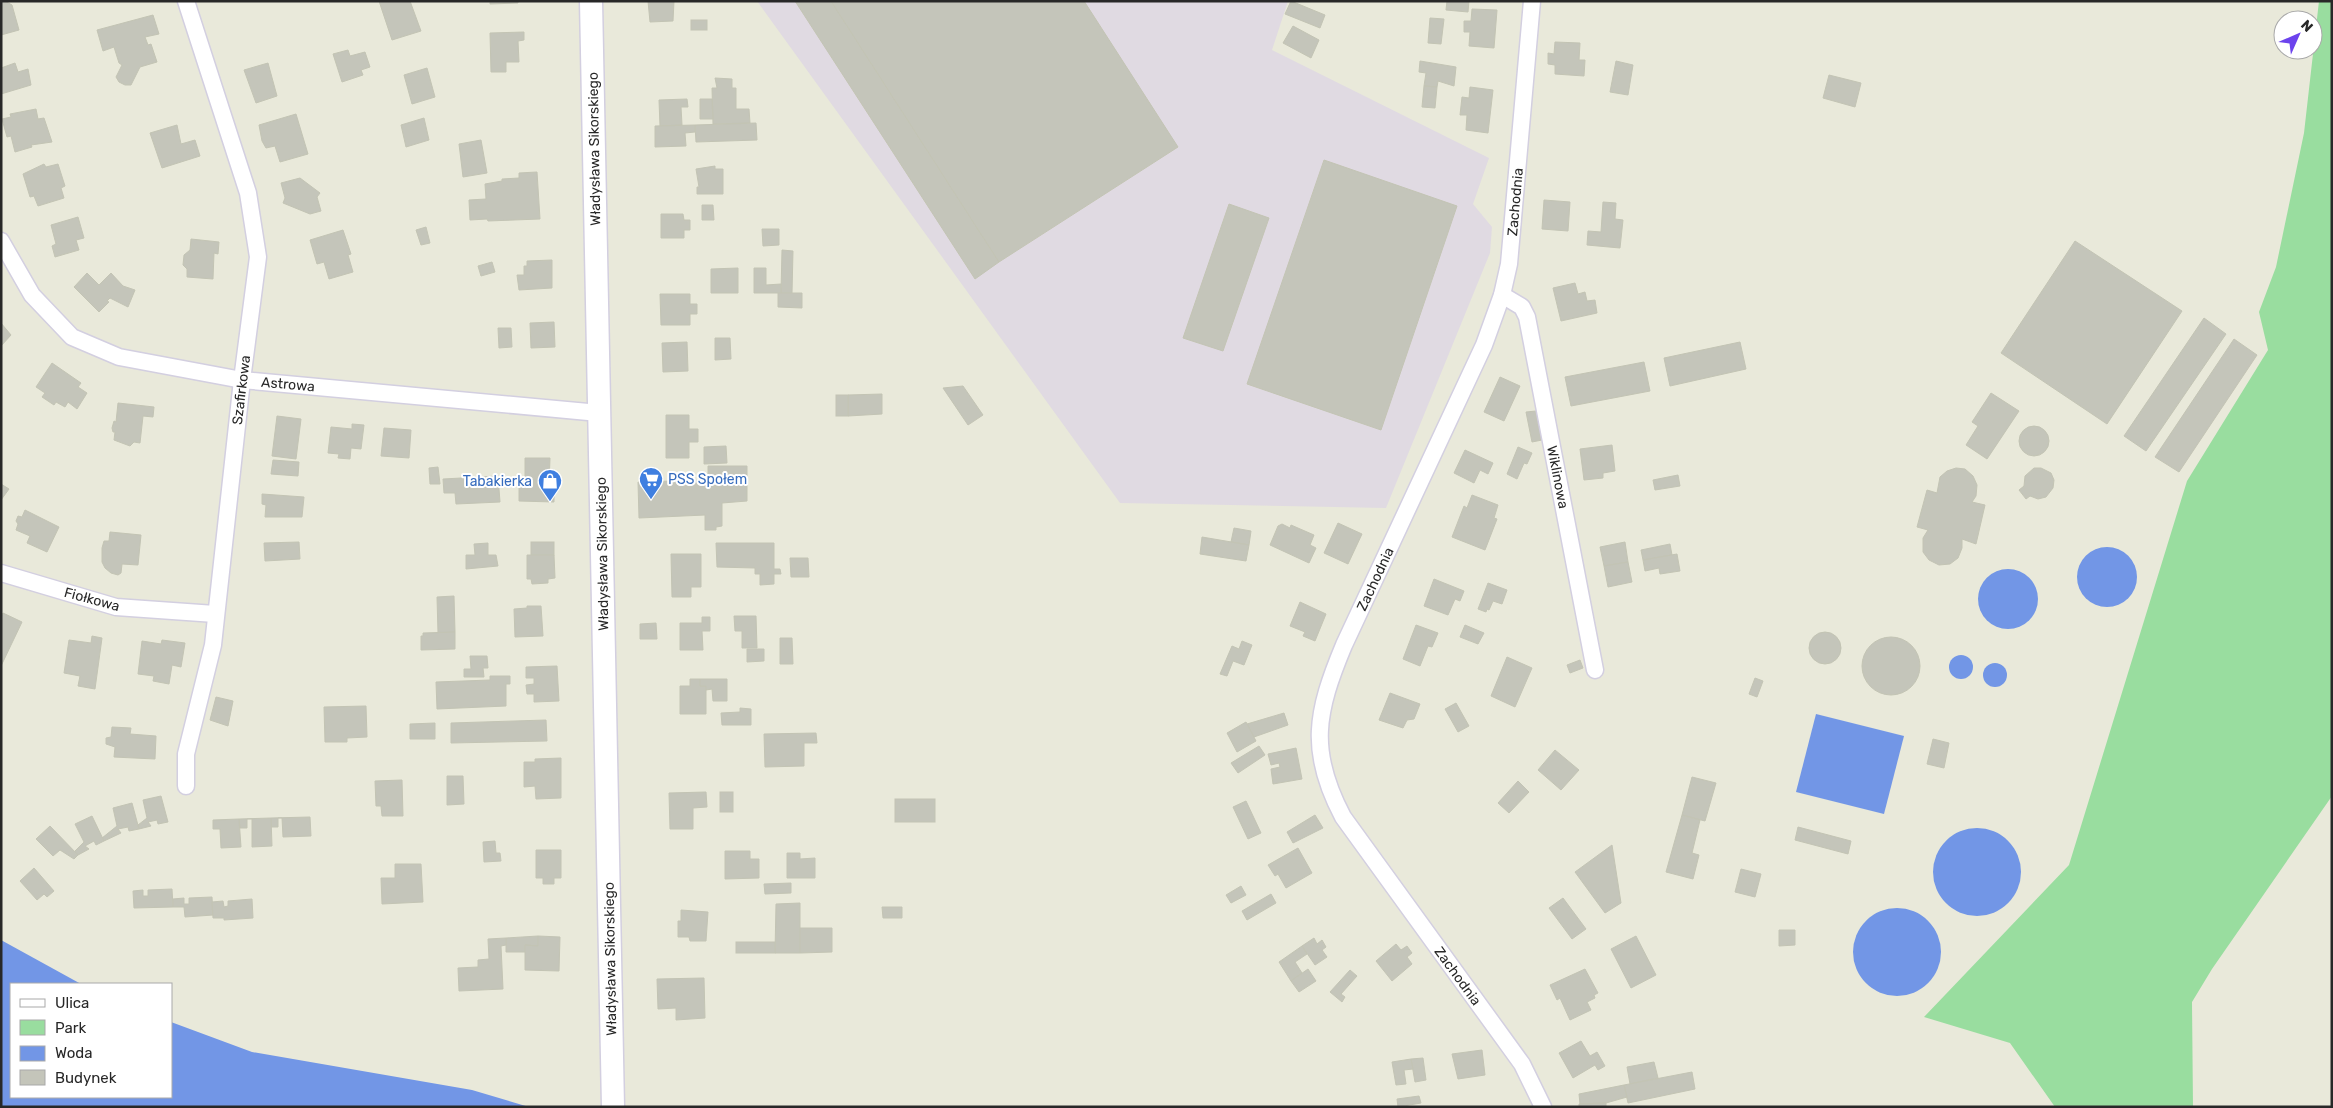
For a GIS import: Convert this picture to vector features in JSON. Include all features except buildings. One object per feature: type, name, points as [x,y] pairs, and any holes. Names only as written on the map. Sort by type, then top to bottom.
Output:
[{"type":"main road","name":"Władysława Sikorskiego","points":[[591,1],[613,1107]]},
{"type":"street","name":"Szafirkowa","points":[[186,1],[248,193],[258,257],[242,380],[213,645],[186,754],[186,786]]},
{"type":"street","name":"Zachodnia","points":[[1532,1],[1512,232],[1502,295],[1484,345],[1335,667],[1322,710],[1320,744],[1324,774],[1343,817],[1518,1058],[1544,1107]]},
{"type":"street","name":"Astrowa","points":[[1,241],[32,295],[72,337],[119,357],[242,380],[599,413]]},
{"type":"street","name":"Wiklinowa","points":[[1502,295],[1522,307],[1527,316],[1595,670]]},
{"type":"street","name":"Fiołkowa","points":[[1,573],[116,607],[215,614]]},
{"type":"shaded area","points":[[757,1],[1288,1],[1272,50],[1489,158],[1473,204],[1492,227],[1490,253],[1386,508],[1120,503]]},
{"type":"green space","points":[[2319,1],[2332,1],[2332,796],[2212,969],[2192,1002],[2193,1107],[2055,1107],[2010,1043],[1924,1017],[2069,865],[2187,481],[2268,350],[2259,312],[2276,267],[2304,133],[2312,60],[2323,60],[2323,10],[2318,10]]},
{"type":"water","points":[[2107,547],[2123,552],[2128,556],[2132,561],[2137,577],[2132,593],[2128,598],[2123,602],[2107,607],[2091,602],[2086,598],[2082,593],[2077,577],[2082,561],[2086,556],[2091,552]]},
{"type":"water","points":[[2008,569],[2024,574],[2029,578],[2033,583],[2038,599],[2033,615],[2029,620],[2024,624],[2008,629],[1992,624],[1987,620],[1983,615],[1978,599],[1983,583],[1987,578],[1992,574]]},
{"type":"water","points":[[1961,655],[1966,656],[1972,662],[1972,672],[1966,678],[1961,679],[1956,678],[1950,672],[1949,667],[1950,662],[1956,656]]},
{"type":"water","points":[[1995,663],[2000,664],[2006,670],[2006,680],[2000,686],[1995,687],[1990,686],[1984,680],[1983,675],[1984,670],[1990,664]]},
{"type":"water","points":[[1816,714],[1904,736],[1884,814],[1796,792]]},
{"type":"water","points":[[1977,828],[1994,832],[2008,841],[2017,855],[2021,872],[2017,889],[2008,903],[1994,912],[1977,916],[1960,912],[1946,903],[1937,889],[1933,872],[1937,855],[1946,841],[1960,832]]},
{"type":"water","points":[[1897,908],[1914,912],[1928,921],[1937,935],[1941,952],[1937,969],[1928,983],[1914,992],[1897,996],[1880,992],[1866,983],[1857,969],[1853,952],[1857,935],[1866,921],[1880,912]]},
{"type":"water","points":[[1,940],[79,983],[10,983],[10,1098],[172,1098],[172,1022],[252,1052],[472,1090],[529,1107],[1,1107]]},
{"type":"place","name":"PSS Społem","points":[[651,500]]},
{"type":"place","name":"Tabakierka","points":[[550,502]]}]
